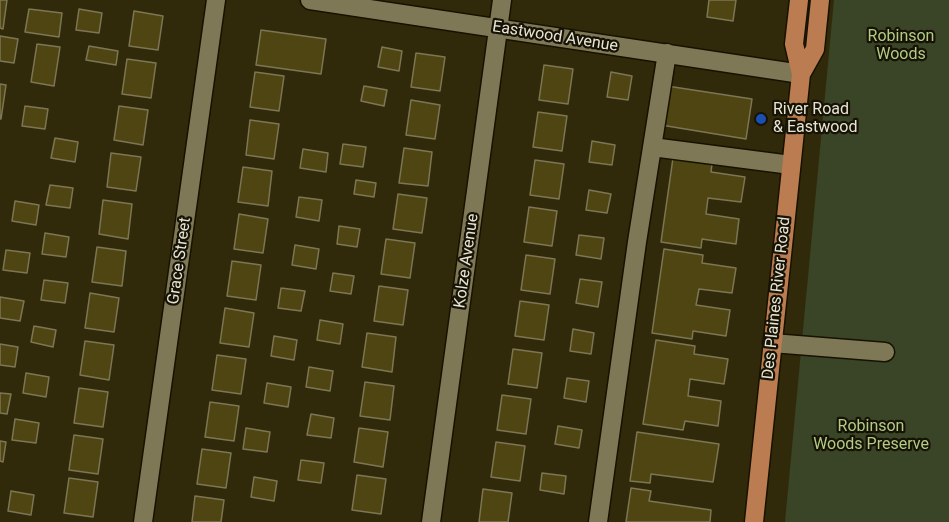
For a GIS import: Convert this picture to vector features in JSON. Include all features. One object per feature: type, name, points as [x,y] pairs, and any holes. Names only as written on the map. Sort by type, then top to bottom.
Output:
[{"type":"main road","name":"Des Plaines River Road","points":[[754,522],[801,74],[794,44],[799,0]]},
{"type":"main road","name":"Des Plaines River Road","points":[[801,74],[815,49],[820,0]]},
{"type":"street","name":"Grace Street","points":[[143,522],[216,0]]},
{"type":"street","name":"Eastwood Avenue","points":[[310,0],[801,74]]},
{"type":"street","name":"Kolze Avenue","points":[[431,522],[502,0]]},
{"type":"street","points":[[598,522],[667,53]]},
{"type":"street","points":[[652,147],[791,165]]},
{"type":"street","points":[[772,344],[885,352]]},
{"type":"green space","name":"Robinson Woods Preserve","points":[[834,0],[949,0],[949,522],[785,522]]},
{"type":"building","points":[[0,0],[7,0],[3,29],[0,28]]},
{"type":"building","points":[[709,0],[736,0],[733,21],[707,17]]},
{"type":"building","points":[[29,9],[62,13],[59,37],[25,32]]},
{"type":"building","points":[[79,9],[102,13],[99,33],[76,30]]},
{"type":"building","points":[[134,11],[163,16],[158,50],[129,46]]},
{"type":"building","points":[[261,30],[326,39],[321,74],[256,65]]},
{"type":"building","points":[[0,36],[18,39],[14,63],[0,61]]},
{"type":"building","points":[[37,44],[60,47],[54,86],[31,82]]},
{"type":"building","points":[[89,46],[118,51],[116,65],[86,60]]},
{"type":"building","points":[[382,47],[402,51],[399,71],[378,67]]},
{"type":"building","points":[[416,53],[445,57],[440,91],[411,87]]},
{"type":"building","points":[[127,59],[156,63],[151,98],[122,94]]},
{"type":"building","points":[[544,65],[573,69],[568,104],[539,100]]},
{"type":"building","points":[[255,72],[284,76],[279,111],[250,107]]},
{"type":"building","points":[[611,72],[632,76],[628,100],[607,97]]},
{"type":"building","points":[[0,84],[6,85],[1,119],[0,119]]},
{"type":"building","points":[[364,86],[387,90],[384,106],[361,101]]},
{"type":"building","points":[[667,86],[752,99],[746,139],[661,125]]},
{"type":"building","points":[[411,100],[440,105],[435,139],[406,135]]},
{"type":"building","points":[[25,106],[48,109],[45,129],[22,126]]},
{"type":"building","points":[[119,106],[148,110],[143,145],[114,140]]},
{"type":"building","points":[[538,112],[567,116],[562,151],[533,147]]},
{"type":"building","points":[[250,120],[279,124],[274,159],[246,155]]},
{"type":"building","points":[[55,138],[78,142],[75,162],[51,158]]},
{"type":"building","points":[[592,141],[615,145],[612,165],[589,162]]},
{"type":"building","points":[[343,144],[366,147],[363,167],[340,164]]},
{"type":"building","points":[[404,148],[432,152],[428,186],[399,183]]},
{"type":"building","points":[[303,149],[328,153],[326,172],[300,168]]},
{"type":"building","points":[[111,153],[141,157],[136,191],[107,187]]},
{"type":"building","points":[[673,158],[712,164],[711,172],[745,177],[741,202],[708,198],[706,214],[739,219],[736,244],[702,239],[701,248],[661,242]]},
{"type":"building","points":[[535,160],[564,164],[559,199],[530,195]]},
{"type":"building","points":[[243,167],[272,171],[268,206],[238,202]]},
{"type":"building","points":[[356,180],[376,183],[374,197],[354,194]]},
{"type":"building","points":[[50,185],[73,188],[70,208],[46,205]]},
{"type":"building","points":[[589,190],[611,194],[607,213],[586,210]]},
{"type":"building","points":[[398,194],[427,198],[422,233],[393,229]]},
{"type":"building","points":[[299,197],[322,200],[319,221],[296,217]]},
{"type":"building","points":[[103,200],[132,204],[128,239],[99,234]]},
{"type":"building","points":[[15,201],[39,205],[36,225],[12,221]]},
{"type":"building","points":[[529,207],[557,211],[552,246],[524,242]]},
{"type":"building","points":[[239,214],[268,219],[263,253],[234,249]]},
{"type":"building","points":[[339,226],[360,229],[357,247],[337,244]]},
{"type":"building","points":[[45,233],[69,237],[66,257],[42,254]]},
{"type":"building","points":[[579,235],[604,238],[601,259],[576,255]]},
{"type":"building","points":[[386,239],[415,243],[410,278],[381,274]]},
{"type":"building","points":[[295,245],[319,249],[316,269],[292,265]]},
{"type":"building","points":[[97,247],[126,251],[122,286],[92,282]]},
{"type":"building","points":[[664,249],[703,255],[702,263],[736,268],[732,293],[699,289],[696,305],[730,310],[726,336],[693,331],[692,339],[652,333]]},
{"type":"building","points":[[6,250],[30,253],[27,273],[3,270]]},
{"type":"building","points":[[526,255],[555,259],[550,294],[521,290]]},
{"type":"building","points":[[232,261],[261,265],[256,300],[227,296]]},
{"type":"building","points":[[333,273],[354,276],[351,294],[330,291]]},
{"type":"building","points":[[580,279],[602,282],[598,307],[576,303]]},
{"type":"building","points":[[44,280],[68,283],[65,303],[41,300]]},
{"type":"building","points":[[379,286],[408,290],[403,325],[374,321]]},
{"type":"building","points":[[281,288],[305,291],[301,311],[278,308]]},
{"type":"building","points":[[90,293],[119,298],[114,332],[85,328]]},
{"type":"building","points":[[0,297],[24,301],[20,321],[0,318]]},
{"type":"building","points":[[520,301],[549,305],[544,340],[515,336]]},
{"type":"building","points":[[225,308],[254,313],[249,347],[220,343]]},
{"type":"building","points":[[320,320],[343,324],[340,344],[317,340]]},
{"type":"building","points":[[34,326],[56,330],[53,347],[31,342]]},
{"type":"building","points":[[573,329],[594,333],[591,354],[570,351]]},
{"type":"building","points":[[367,333],[396,337],[392,372],[362,367]]},
{"type":"building","points":[[274,336],[297,340],[294,360],[271,356]]},
{"type":"building","points":[[656,340],[695,346],[694,354],[728,359],[724,384],[690,379],[688,396],[721,401],[718,426],[685,421],[683,430],[643,424]]},
{"type":"building","points":[[85,341],[114,345],[109,380],[80,375]]},
{"type":"building","points":[[0,344],[18,347],[15,367],[0,365]]},
{"type":"building","points":[[513,349],[542,353],[537,388],[508,384]]},
{"type":"building","points":[[217,355],[246,359],[241,394],[212,390]]},
{"type":"building","points":[[309,367],[333,371],[330,391],[306,387]]},
{"type":"building","points":[[26,373],[49,377],[46,397],[23,393]]},
{"type":"building","points":[[567,378],[589,381],[586,402],[564,398]]},
{"type":"building","points":[[365,382],[394,386],[390,420],[360,416]]},
{"type":"building","points":[[267,383],[291,387],[288,407],[264,403]]},
{"type":"building","points":[[79,388],[108,392],[103,427],[74,423]]},
{"type":"building","points":[[0,393],[11,394],[7,414],[0,413]]},
{"type":"building","points":[[502,395],[531,399],[526,434],[497,430]]},
{"type":"building","points":[[210,402],[239,406],[234,441],[205,437]]},
{"type":"building","points":[[311,414],[334,418],[331,438],[307,435]]},
{"type":"building","points":[[15,419],[39,423],[36,443],[12,440]]},
{"type":"building","points":[[558,426],[582,430],[579,448],[555,444]]},
{"type":"building","points":[[246,428],[270,432],[267,452],[243,449]]},
{"type":"building","points":[[359,428],[388,432],[383,467],[354,462]]},
{"type":"building","points":[[637,432],[719,444],[713,482],[651,474],[650,483],[630,481]]},
{"type":"building","points":[[74,435],[103,439],[98,474],[69,470]]},
{"type":"building","points":[[0,441],[6,442],[3,462],[0,461]]},
{"type":"building","points":[[496,442],[525,446],[520,481],[491,477]]},
{"type":"building","points":[[202,449],[231,453],[226,488],[197,484]]},
{"type":"building","points":[[301,460],[324,463],[321,483],[298,480]]},
{"type":"building","points":[[542,473],[566,476],[564,494],[540,490]]},
{"type":"building","points":[[357,475],[386,479],[381,514],[352,510]]},
{"type":"building","points":[[254,477],[277,481],[274,501],[251,497]]},
{"type":"building","points":[[69,478],[98,482],[93,517],[64,513]]},
{"type":"building","points":[[631,488],[651,491],[649,501],[711,510],[710,522],[626,522]]},
{"type":"building","points":[[483,489],[512,493],[508,522],[479,522]]},
{"type":"building","points":[[11,491],[34,495],[31,515],[8,511]]},
{"type":"building","points":[[195,496],[224,500],[221,522],[192,522]]},
{"type":"place","name":"River Road & Eastwood","points":[[761,119]]},
{"type":"park label","name":"Robinson Woods","points":[[901,46]]}]
